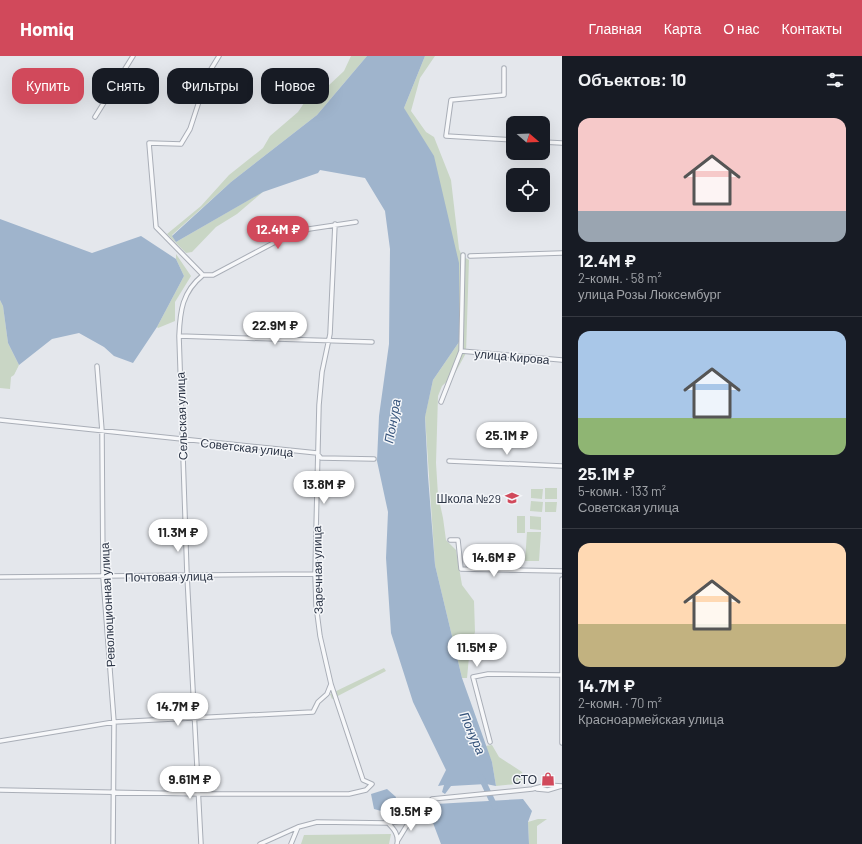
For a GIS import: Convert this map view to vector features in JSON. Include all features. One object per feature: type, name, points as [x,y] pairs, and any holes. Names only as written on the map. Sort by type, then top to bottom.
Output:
[{"type":"street","points":[[95,117],[132,56]]},
{"type":"street","points":[[219,56],[208,74],[190,130],[181,144],[149,143],[156,227],[204,275],[213,275],[279,240],[309,229],[356,222]]},
{"type":"street","points":[[504,68],[504,95],[451,100],[446,136],[506,140]]},
{"type":"street","points":[[550,142],[562,143]]},
{"type":"street","name":"Заречная улица","points":[[197,793],[349,794],[366,790],[372,784],[363,780],[330,684],[320,636],[315,574],[319,405],[327,340],[330,334],[335,224]]},
{"type":"street","points":[[470,256],[562,253]]},
{"type":"street","points":[[441,402],[461,351],[463,255]]},
{"type":"street","name":"Сельская улица","points":[[201,844],[197,793],[187,575],[179,336],[180,310],[196,281],[204,275]]},
{"type":"street","points":[[179,336],[372,342]]},
{"type":"street","name":"улица Кирова","points":[[461,351],[562,360]]},
{"type":"street","name":"Революционная улица","points":[[98,366],[102,431],[103,577],[114,722],[113,844]]},
{"type":"street","name":"Советская улица","points":[[0,420],[317,454],[321,458],[374,459]]},
{"type":"street","points":[[449,461],[562,466]]},
{"type":"street","points":[[450,540],[458,540],[461,570],[562,571]]},
{"type":"street","name":"Почтовая улица","points":[[0,577],[315,574]]},
{"type":"street","points":[[562,579],[562,743]]},
{"type":"street","points":[[490,742],[473,677],[488,674],[561,675]]},
{"type":"street","points":[[0,741],[114,722],[313,712],[318,702],[327,694],[330,684]]},
{"type":"street","points":[[397,842],[412,817],[432,799],[532,789],[548,790],[562,786]]},
{"type":"street","points":[[0,790],[197,793]]},
{"type":"street","points":[[260,844],[298,827],[317,822],[388,823],[412,817]]},
{"type":"street","points":[[388,823],[395,829],[397,842]]},
{"type":"street","points":[[291,844],[298,827]]},
{"type":"green space","points":[[351,56],[367,56],[329,101],[329,85],[344,71]]},
{"type":"green space","points":[[425,56],[435,56],[420,78],[411,111],[426,132],[434,137],[451,180],[459,249],[462,256],[469,260],[466,353],[454,375],[442,386],[438,396],[436,463],[438,495],[446,540],[456,550],[462,585],[474,601],[475,632],[470,647],[467,678],[462,678],[435,565],[425,416],[433,380],[459,342],[404,108]]},
{"type":"green space","points":[[303,104],[326,104],[317,115],[231,182],[172,235],[176,242],[264,191],[237,214],[216,227],[192,252],[186,253],[167,234],[201,206],[229,175],[263,148],[270,136],[298,112]]},
{"type":"green space","points":[[176,254],[191,276],[175,302],[175,321],[158,328],[157,327],[184,276],[176,259]]},
{"type":"green space","points":[[0,300],[3,306],[8,343],[19,365],[14,375],[11,377],[10,389],[0,388]]},
{"type":"green space","points":[[545,488],[557,488],[557,499],[545,499]]},
{"type":"green space","points":[[531,489],[543,489],[542,499],[531,498]]},
{"type":"green space","points":[[531,501],[543,502],[542,512],[530,511]]},
{"type":"green space","points":[[545,502],[557,502],[556,512],[545,512]]},
{"type":"green space","points":[[517,516],[525,516],[525,533],[517,533]]},
{"type":"green space","points":[[530,516],[541,517],[541,530],[530,529]]},
{"type":"green space","points":[[527,532],[541,532],[539,561],[525,561]]},
{"type":"green space","points":[[384,668],[386,671],[332,699],[330,694]]},
{"type":"green space","points":[[492,745],[499,757],[522,772],[525,783],[496,786],[492,762],[485,746]]},
{"type":"green space","points":[[538,819],[547,819],[537,826],[537,844],[529,844],[528,822]]},
{"type":"green space","points":[[391,834],[389,844],[301,844],[304,835]]},
{"type":"water","points":[[367,56],[425,56],[404,108],[434,156],[459,263],[459,342],[433,380],[425,417],[435,565],[462,678],[492,762],[496,786],[486,784],[451,786],[445,794],[442,792],[444,785],[438,786],[446,770],[413,702],[391,633],[386,558],[388,512],[377,461],[379,416],[389,344],[390,249],[385,211],[365,178],[320,170],[318,173],[263,192],[176,242],[172,236],[231,182],[317,115],[326,104],[329,104],[329,101]]},
{"type":"water","points":[[0,219],[92,253],[141,236],[176,259],[184,276],[157,327],[133,363],[114,356],[104,347],[79,333],[52,339],[19,365],[8,343],[3,306],[0,300]]},
{"type":"water","points":[[387,789],[396,797],[393,807],[385,812],[374,809],[371,794]]},
{"type":"water","points":[[523,799],[532,811],[528,822],[529,844],[441,844],[430,815],[436,804]]},
{"type":"waterway","name":"Понура","points":[[481,777],[495,807]]},
{"type":"place","name":"Школа №29","points":[[512,498]]},
{"type":"place","name":"СТО","points":[[548,779]]}]
